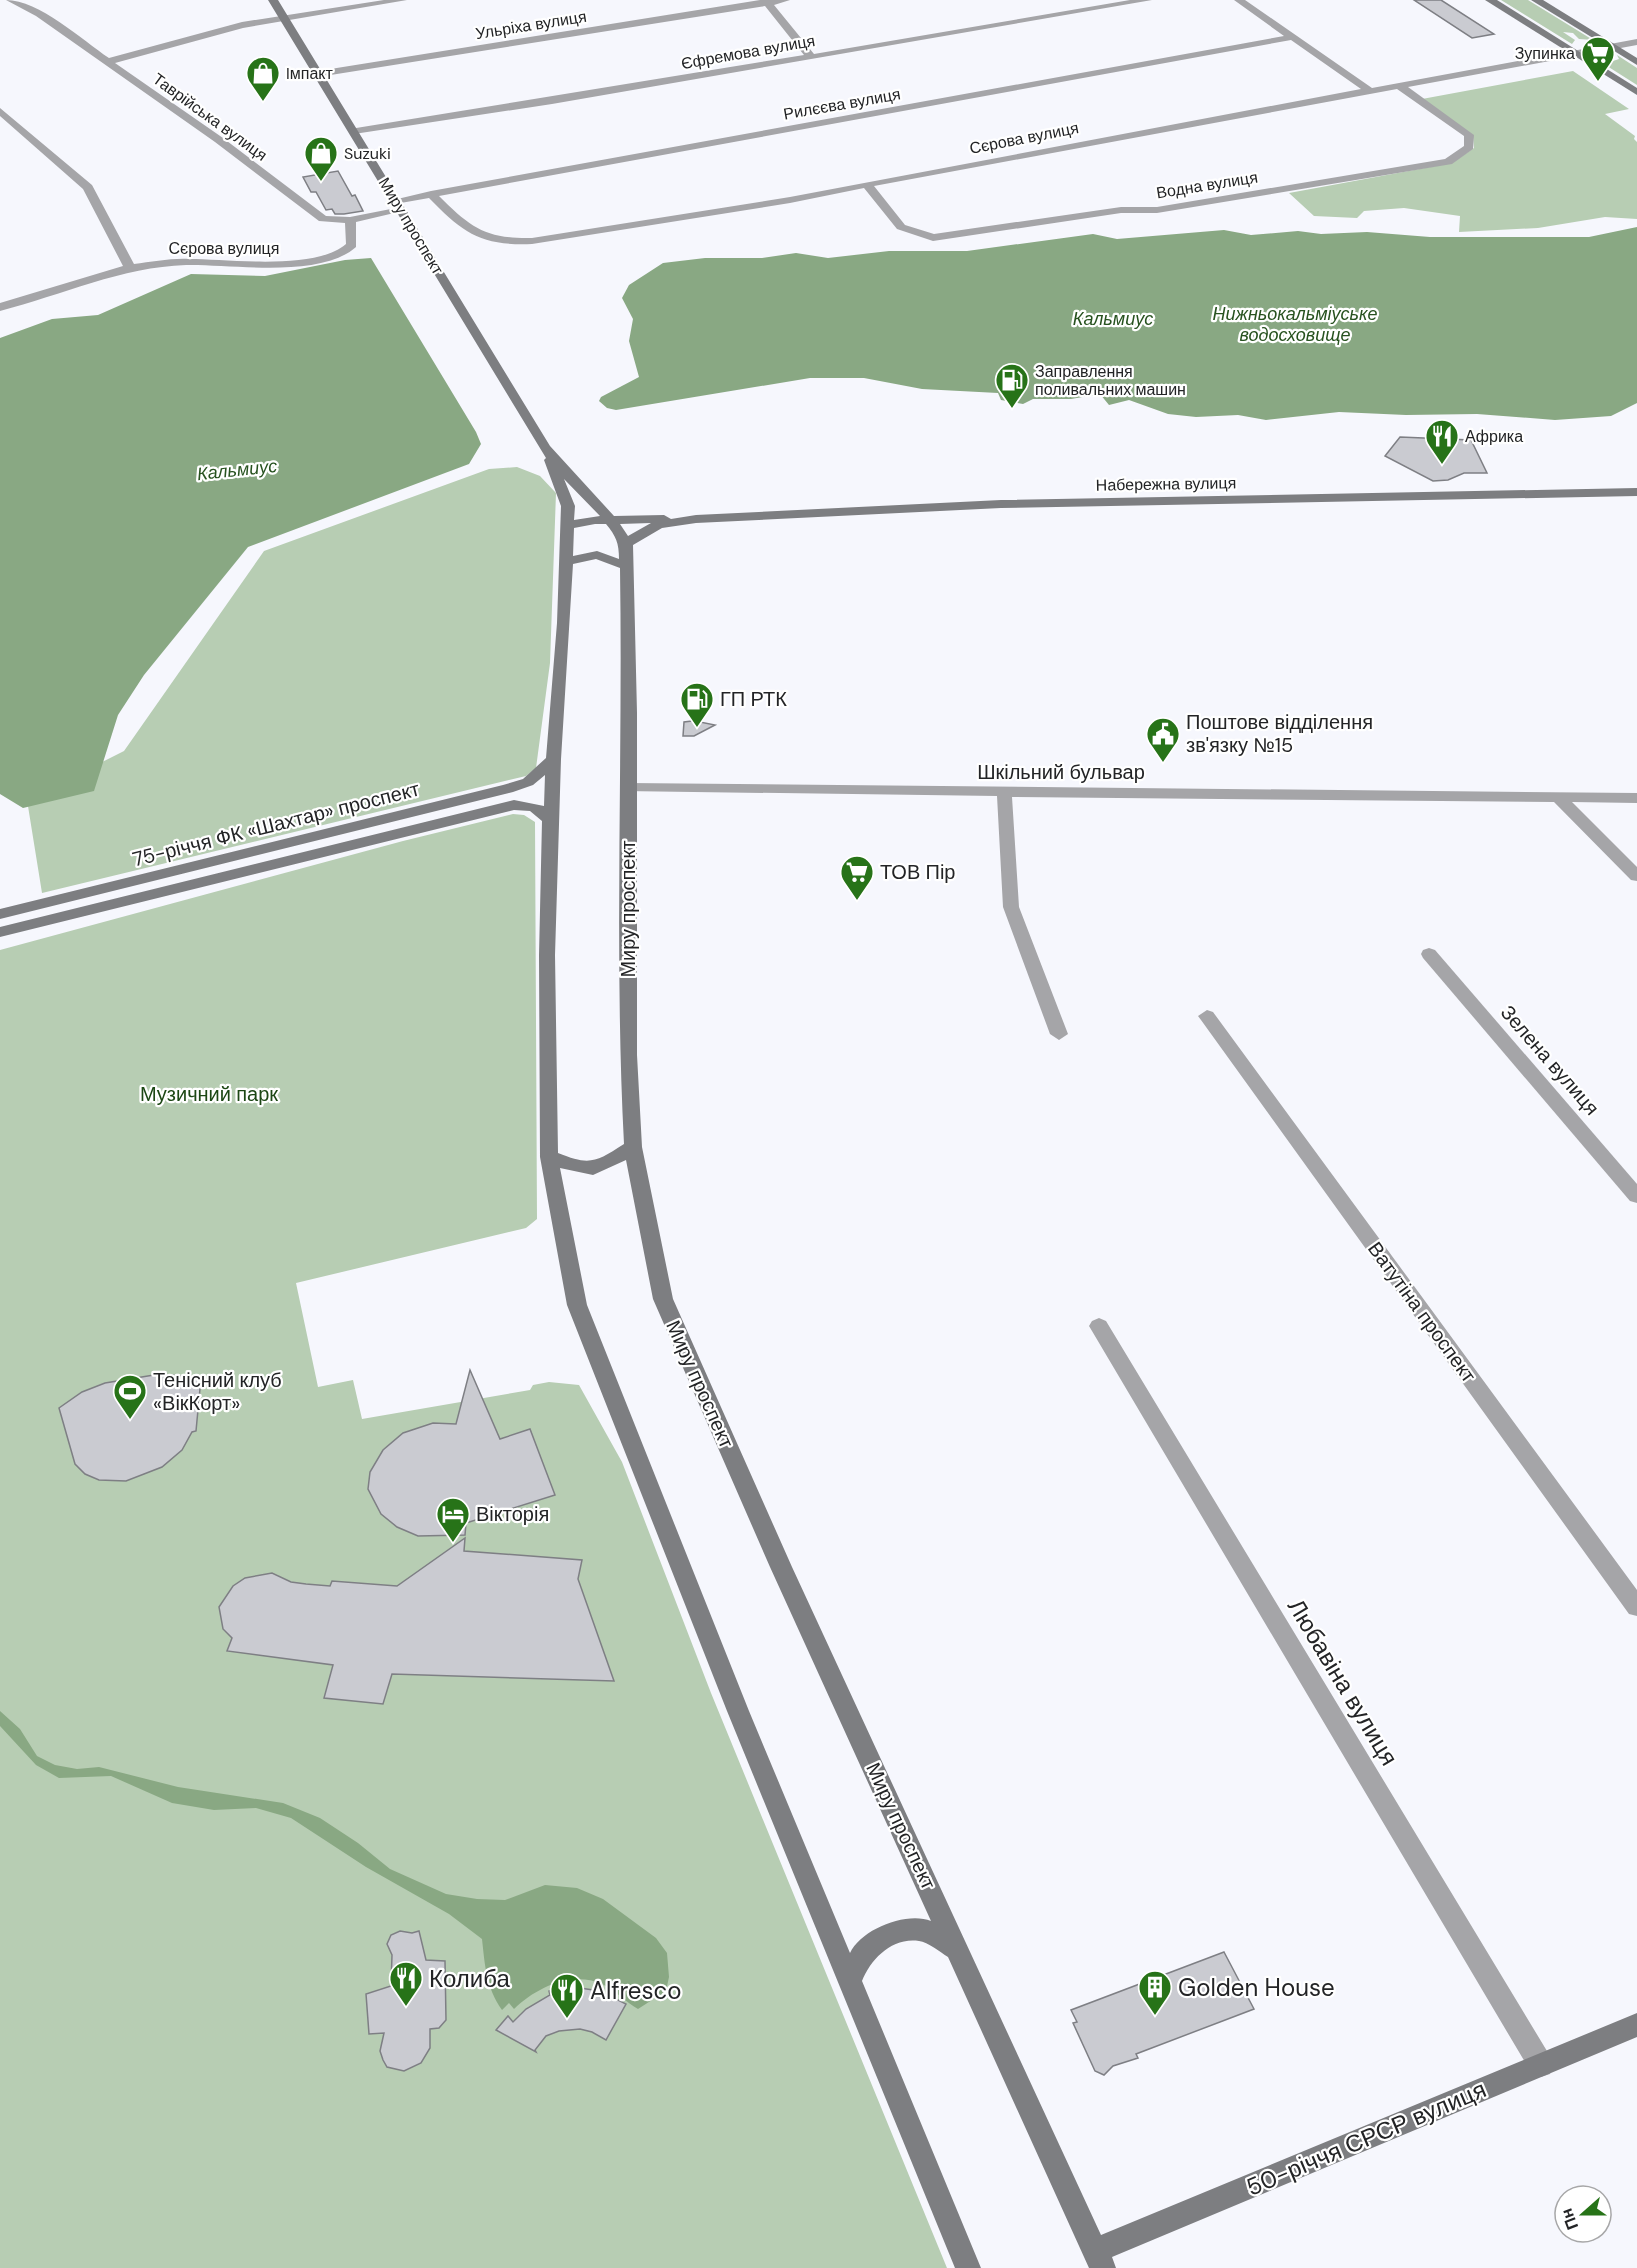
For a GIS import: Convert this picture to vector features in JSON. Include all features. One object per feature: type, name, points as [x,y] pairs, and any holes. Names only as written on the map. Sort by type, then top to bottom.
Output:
[{"type":"main road","name":"Миру проспект","points":[[273,0],[546,450],[568,506],[564,623],[553,759],[551,823],[548,955],[549,1157],[577,1305],[849,1982],[968,2268]]},
{"type":"main road","points":[[1490,0],[1637,92]]},
{"type":"main road","points":[[1536,0],[1637,62]]},
{"type":"main road","name":"Миру проспект","points":[[546,450],[611,519],[626,543],[628,1055],[633,1147],[663,1299],[781,1567],[1099,2259]]},
{"type":"main road","name":"Набережна вулиця","points":[[696,519],[1001,504],[1637,492]]},
{"type":"main road","points":[[593,499],[621,511],[652,519]]},
{"type":"main road","points":[[567,525],[611,519],[696,519]]},
{"type":"main road","points":[[626,543],[658,525],[696,519]]},
{"type":"main road","points":[[565,562],[597,555],[627,566]]},
{"type":"main road","name":"75-річчя ФК «Шахтар» проспект","points":[[0,914],[508,789],[528,782],[553,759]]},
{"type":"main road","name":"75-річчя ФК «Шахтар» проспект","points":[[3,931],[514,805],[526,805],[543,810],[551,823]]},
{"type":"main road","points":[[549,1157],[583,1170],[609,1162],[633,1147]]},
{"type":"main road","points":[[849,1982],[862,1953],[893,1932],[923,1929],[958,1950]]},
{"type":"main road","name":"50-річчя СРСР вулиця","points":[[1099,2259],[1637,2025]]},
{"type":"street","name":"Таврійська вулиця","points":[[11,0],[39,14],[219,140],[323,219],[350,220],[398,205]]},
{"type":"street","points":[[107,62],[242,25],[402,0]]},
{"type":"street","name":"Ульріха вулиця","points":[[318,74],[766,1],[785,0]]},
{"type":"street","name":"Єфремова вулиця","points":[[354,131],[1147,0]]},
{"type":"street","points":[[1239,0],[1369,90]]},
{"type":"street","points":[[766,1],[811,57]]},
{"type":"street","name":"Рилєєва вулиця","points":[[398,205],[431,194],[1293,38]]},
{"type":"street","name":"Сєрова вулиця","points":[[431,194],[471,231],[489,241],[510,242],[706,214],[869,187],[945,169],[1637,42]]},
{"type":"street","name":"Водна вулиця","points":[[869,187],[901,227],[933,238],[1121,210],[1157,210],[1448,162],[1469,147],[1469,135],[1398,86]]},
{"type":"street","points":[[0,111],[88,187],[130,268]]},
{"type":"street","name":"Сєрова вулиця","points":[[0,307],[130,268],[186,262],[244,266],[310,261],[344,252],[352,245],[350,220]]},
{"type":"street","name":"Шкільний бульвар","points":[[628,788],[1637,798]]},
{"type":"street","points":[[1005,792],[1011,908],[1059,1034]]},
{"type":"street","points":[[1558,797],[1637,876]]},
{"type":"street","name":"Зелена вулиця","points":[[1429,954],[1637,1196]]},
{"type":"street","name":"Ватутіна проспект","points":[[1207,1016],[1637,1607]]},
{"type":"street","name":"Любавіна вулиця","points":[[1100,1326],[1541,2065]]},
{"type":"green space","points":[[1501,0],[1528,0],[1593,40],[1579,39],[1573,33],[1563,32],[1575,40],[1572,44]]},
{"type":"green space","points":[[1617,55],[1637,68],[1637,85],[1596,59],[1610,62],[1619,59]]},
{"type":"green space","points":[[1573,71],[1629,109],[1605,114],[1635,136],[1634,139],[1637,142],[1637,219],[1605,217],[1538,228],[1459,232],[1460,216],[1404,208],[1364,211],[1357,218],[1314,216],[1289,193],[1452,163],[1474,148],[1473,136],[1422,99]]},
{"type":"green space","points":[[517,467],[540,476],[556,493],[550,663],[536,768],[526,776],[42,893],[27,800],[124,751],[264,551],[489,469]]},
{"type":"green space","name":"Музичний парк","points":[[513,814],[524,815],[535,822],[537,1219],[526,1228],[296,1283],[318,1387],[353,1380],[362,1419],[530,1390],[533,1385],[549,1382],[579,1385],[622,1462],[711,1693],[947,2268],[0,2268],[0,950],[403,841]]},
{"type":"water","name":"Нижньокальміуське водосховище","points":[[1637,227],[1637,403],[1611,416],[1555,420],[1477,414],[1406,415],[1339,412],[1266,420],[1238,415],[1196,417],[1168,414],[1129,400],[1109,405],[1100,394],[1071,399],[1033,399],[1023,404],[1001,400],[998,393],[922,389],[864,378],[810,378],[616,410],[607,408],[599,401],[601,397],[639,377],[629,341],[633,319],[622,298],[629,285],[663,263],[705,258],[762,258],[796,253],[828,258],[889,251],[967,251],[1093,234],[1117,239],[1224,230],[1251,235],[1298,231],[1321,234],[1367,232],[1430,237],[1589,237]]},
{"type":"water","name":"Кальмиус","points":[[371,258],[476,432],[481,444],[469,464],[248,547],[144,675],[118,715],[94,791],[23,808],[0,794],[0,338],[52,319],[98,315],[191,274],[265,276],[345,260]]},
{"type":"water","points":[[0,1711],[20,1729],[37,1756],[55,1765],[77,1769],[99,1767],[178,1787],[283,1803],[320,1818],[358,1843],[390,1869],[446,1894],[477,1899],[505,1900],[545,1885],[577,1888],[603,1899],[656,1938],[667,1953],[669,1977],[666,1991],[638,2009],[604,1985],[580,1979],[568,1980],[544,1988],[514,2009],[509,2003],[502,2010],[489,1985],[482,1939],[449,1914],[366,1867],[291,1818],[256,1808],[214,1810],[172,1803],[111,1776],[59,1778],[36,1765],[0,1726]]},
{"type":"building","points":[[1414,0],[1441,0],[1494,34],[1472,38]]},
{"type":"building","points":[[338,171],[363,211],[335,214],[332,209],[326,210],[316,192],[311,192],[303,177]]},
{"type":"building","name":"Африка","points":[[1400,437],[1471,440],[1487,473],[1464,473],[1448,480],[1433,481],[1385,456]]},
{"type":"building","name":"ГП РТК","points":[[695,721],[715,725],[694,736],[683,736],[684,722]]},
{"type":"building","points":[[470,1370],[500,1439],[530,1429],[555,1495],[466,1523],[465,1535],[418,1536],[397,1527],[381,1514],[368,1489],[370,1472],[383,1450],[403,1433],[433,1423],[456,1424]]},
{"type":"building","name":"Тенісний клуб «ВікКорт»","points":[[160,1374],[201,1378],[196,1431],[192,1432],[182,1450],[162,1467],[126,1481],[99,1480],[85,1474],[75,1464],[59,1408],[82,1392],[105,1383]]},
{"type":"building","name":"Вікторія","points":[[465,1538],[464,1551],[582,1560],[578,1579],[614,1681],[392,1674],[383,1704],[324,1698],[333,1665],[227,1651],[232,1638],[223,1629],[219,1607],[233,1586],[245,1578],[272,1573],[291,1582],[306,1584],[330,1586],[332,1581],[397,1586]]},
{"type":"building","name":"Колиба","points":[[400,1931],[412,1933],[419,1931],[426,1960],[445,1961],[446,2020],[439,2028],[430,2029],[430,2048],[421,2063],[404,2071],[387,2067],[383,2060],[380,2051],[384,2033],[369,2034],[366,1994],[391,1986],[392,1955],[387,1944],[391,1935]]},
{"type":"building","name":"Golden House","points":[[1224,1952],[1254,2009],[1136,2054],[1138,2058],[1113,2066],[1104,2075],[1095,2071],[1073,2023],[1077,2022],[1071,2010]]},
{"type":"building","name":"Alfresco","points":[[573,1987],[600,1991],[626,2004],[606,2040],[592,2032],[580,2029],[559,2031],[546,2036],[535,2050],[536,2052],[496,2030],[508,2016],[513,2022],[526,2009],[550,1995],[549,1991]]},
{"type":"place","name":"Зупинка","points":[[1598,82]]},
{"type":"place","name":"Iмпакт","points":[[263,102]]},
{"type":"place","name":"Suzuki","points":[[321,182]]},
{"type":"place","name":"Заправлення поливальних машин","points":[[1012,409]]},
{"type":"place","name":"Африка","points":[[1442,465]]},
{"type":"place","name":"ГП РТК","points":[[697,728]]},
{"type":"place","name":"Поштове відділення зв'язку №15","points":[[1163,763]]},
{"type":"place","name":"ТОВ Пір","points":[[857,901]]},
{"type":"place","name":"Тенісний клуб «ВікКорт»","points":[[130,1420]]},
{"type":"place","name":"Вікторія","points":[[453,1543]]},
{"type":"place","name":"Колиба","points":[[406,2007]]},
{"type":"place","name":"Golden House","points":[[1155,2016]]},
{"type":"place","name":"Alfresco","points":[[567,2019]]}]
